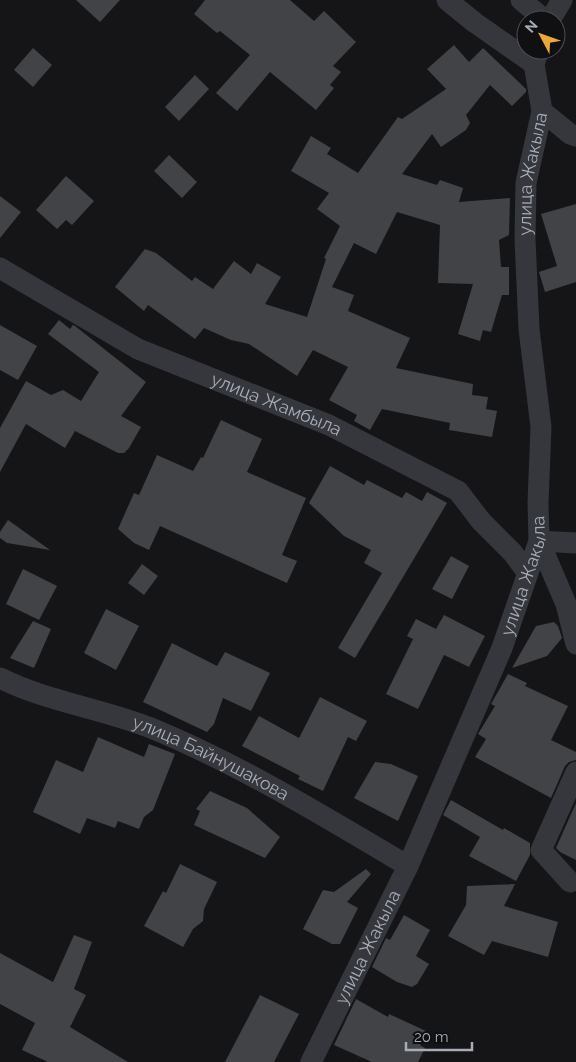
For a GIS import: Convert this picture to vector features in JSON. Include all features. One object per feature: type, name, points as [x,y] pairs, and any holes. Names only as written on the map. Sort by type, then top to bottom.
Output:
[{"type":"street","points":[[447,0],[474,22],[516,46]]},
{"type":"street","points":[[520,0],[532,10]]},
{"type":"street","name":"улица Жакыла","points":[[310,1062],[408,866],[502,648],[539,541],[538,503],[541,427],[529,329],[525,239],[526,183],[542,111],[536,60]]},
{"type":"street","points":[[542,111],[574,133]]},
{"type":"street","name":"улица Жамбыла","points":[[0,268],[138,349],[329,425],[458,491],[481,521],[512,552],[527,572]]},
{"type":"street","points":[[576,543],[539,541],[566,604],[576,644]]},
{"type":"street","name":"улица Байнушакова","points":[[0,678],[28,692],[86,706],[151,728],[277,789],[408,866]]},
{"type":"street","points":[[570,882],[541,850],[576,772]]},
{"type":"building","points":[[76,0],[120,0],[100,22]]},
{"type":"building","points":[[205,0],[290,0],[314,21],[324,11],[356,42],[333,66],[341,72],[330,85],[334,88],[316,110],[270,72],[237,111],[216,93],[250,55],[220,31],[217,33],[194,14]]},
{"type":"building","points":[[454,45],[469,62],[483,48],[526,89],[526,92],[512,106],[490,85],[466,115],[470,123],[466,130],[441,147],[432,134],[402,174],[437,185],[440,180],[463,188],[459,202],[510,198],[509,235],[499,240],[501,267],[509,267],[509,295],[502,295],[491,332],[483,330],[480,341],[458,334],[473,284],[438,283],[440,225],[397,212],[376,254],[354,243],[332,287],[354,295],[348,311],[410,338],[396,368],[473,384],[472,395],[488,397],[486,409],[497,411],[492,437],[449,430],[450,423],[382,409],[370,430],[354,421],[357,415],[329,400],[348,367],[313,350],[297,376],[249,344],[231,340],[204,328],[195,339],[148,305],[144,311],[115,287],[145,249],[156,253],[192,281],[195,277],[213,289],[234,261],[251,274],[257,263],[281,277],[265,304],[307,317],[326,259],[324,258],[340,226],[317,209],[329,193],[291,171],[311,136],[331,148],[327,154],[358,173],[398,117],[402,119],[446,89],[427,69]]},
{"type":"building","points":[[33,48],[52,65],[33,87],[14,70]]},
{"type":"building","points":[[195,75],[209,89],[179,121],[165,107]]},
{"type":"building","points":[[169,155],[197,182],[182,198],[154,171]]},
{"type":"building","points":[[66,176],[94,201],[72,225],[66,220],[57,229],[36,210]]},
{"type":"building","points":[[0,196],[21,212],[0,238]]},
{"type":"building","points":[[576,204],[576,282],[545,292],[539,272],[557,266],[541,214]]},
{"type":"building","points":[[59,320],[70,329],[73,325],[75,326],[146,382],[121,416],[141,427],[129,448],[124,453],[118,453],[75,431],[65,448],[26,424],[0,472],[0,428],[26,381],[51,395],[63,390],[81,401],[99,372],[48,334]]},
{"type":"building","points":[[0,325],[37,346],[18,380],[0,370]]},
{"type":"building","points":[[221,420],[262,439],[247,472],[306,498],[282,555],[297,561],[287,583],[160,526],[149,550],[134,543],[118,529],[134,493],[139,495],[157,455],[193,471],[201,457],[203,458]]},
{"type":"building","points":[[330,466],[364,485],[367,480],[402,498],[406,492],[422,501],[427,492],[447,503],[355,658],[338,648],[382,573],[364,563],[371,550],[344,536],[309,503]]},
{"type":"building","points":[[8,520],[50,550],[7,543],[0,538],[0,532]]},
{"type":"building","points":[[451,556],[469,566],[452,599],[432,589]]},
{"type":"building","points":[[142,564],[158,576],[144,595],[128,583]]},
{"type":"building","points":[[23,569],[57,586],[39,620],[6,604]]},
{"type":"building","points":[[106,609],[139,626],[116,670],[84,653]]},
{"type":"building","points":[[444,615],[485,636],[469,667],[444,655],[418,709],[386,694],[413,639],[407,636],[416,619],[436,629]]},
{"type":"building","points":[[33,621],[51,629],[34,668],[10,658]]},
{"type":"building","points":[[554,622],[558,626],[562,638],[547,656],[512,668],[536,626]]},
{"type":"building","points":[[172,643],[217,666],[225,652],[270,673],[251,711],[223,698],[214,724],[207,732],[143,702]]},
{"type":"building","points":[[508,674],[527,683],[525,686],[568,706],[551,740],[576,752],[576,760],[569,762],[565,766],[551,798],[475,757],[486,739],[478,734],[495,706],[491,704]]},
{"type":"building","points":[[320,697],[367,721],[356,741],[348,737],[323,791],[298,779],[300,776],[242,746],[259,716],[299,738]]},
{"type":"building","points":[[98,737],[144,757],[149,744],[175,754],[153,810],[144,817],[139,829],[118,821],[115,828],[87,818],[80,834],[33,812],[56,760],[83,772]]},
{"type":"building","points":[[375,762],[391,764],[418,776],[398,821],[354,798]]},
{"type":"building","points":[[210,791],[247,808],[280,837],[265,858],[194,825],[200,811],[196,809]]},
{"type":"building","points":[[451,800],[530,843],[530,855],[516,881],[469,856],[480,837],[443,815]]},
{"type":"building","points":[[576,803],[576,860],[556,848]]},
{"type":"building","points":[[180,864],[217,882],[204,909],[203,921],[193,929],[183,947],[144,926],[163,891],[166,893]]},
{"type":"building","points":[[366,869],[371,874],[347,902],[358,908],[340,944],[332,944],[303,929],[323,890],[334,892]]},
{"type":"building","points":[[515,884],[504,906],[558,922],[548,957],[492,941],[484,955],[448,936],[466,905],[467,886]]},
{"type":"building","points":[[404,915],[430,930],[416,956],[429,964],[417,984],[412,987],[397,982],[372,967],[386,938],[390,940]]},
{"type":"building","points":[[74,935],[92,942],[74,989],[86,995],[70,1027],[128,1062],[48,1062],[22,1050],[35,1023],[0,1004],[0,953],[53,982]]},
{"type":"building","points":[[260,995],[299,1014],[274,1062],[225,1062]]},
{"type":"building","points":[[356,999],[388,1017],[389,1014],[426,1031],[420,1045],[425,1048],[418,1062],[372,1062],[334,1045]]}]
